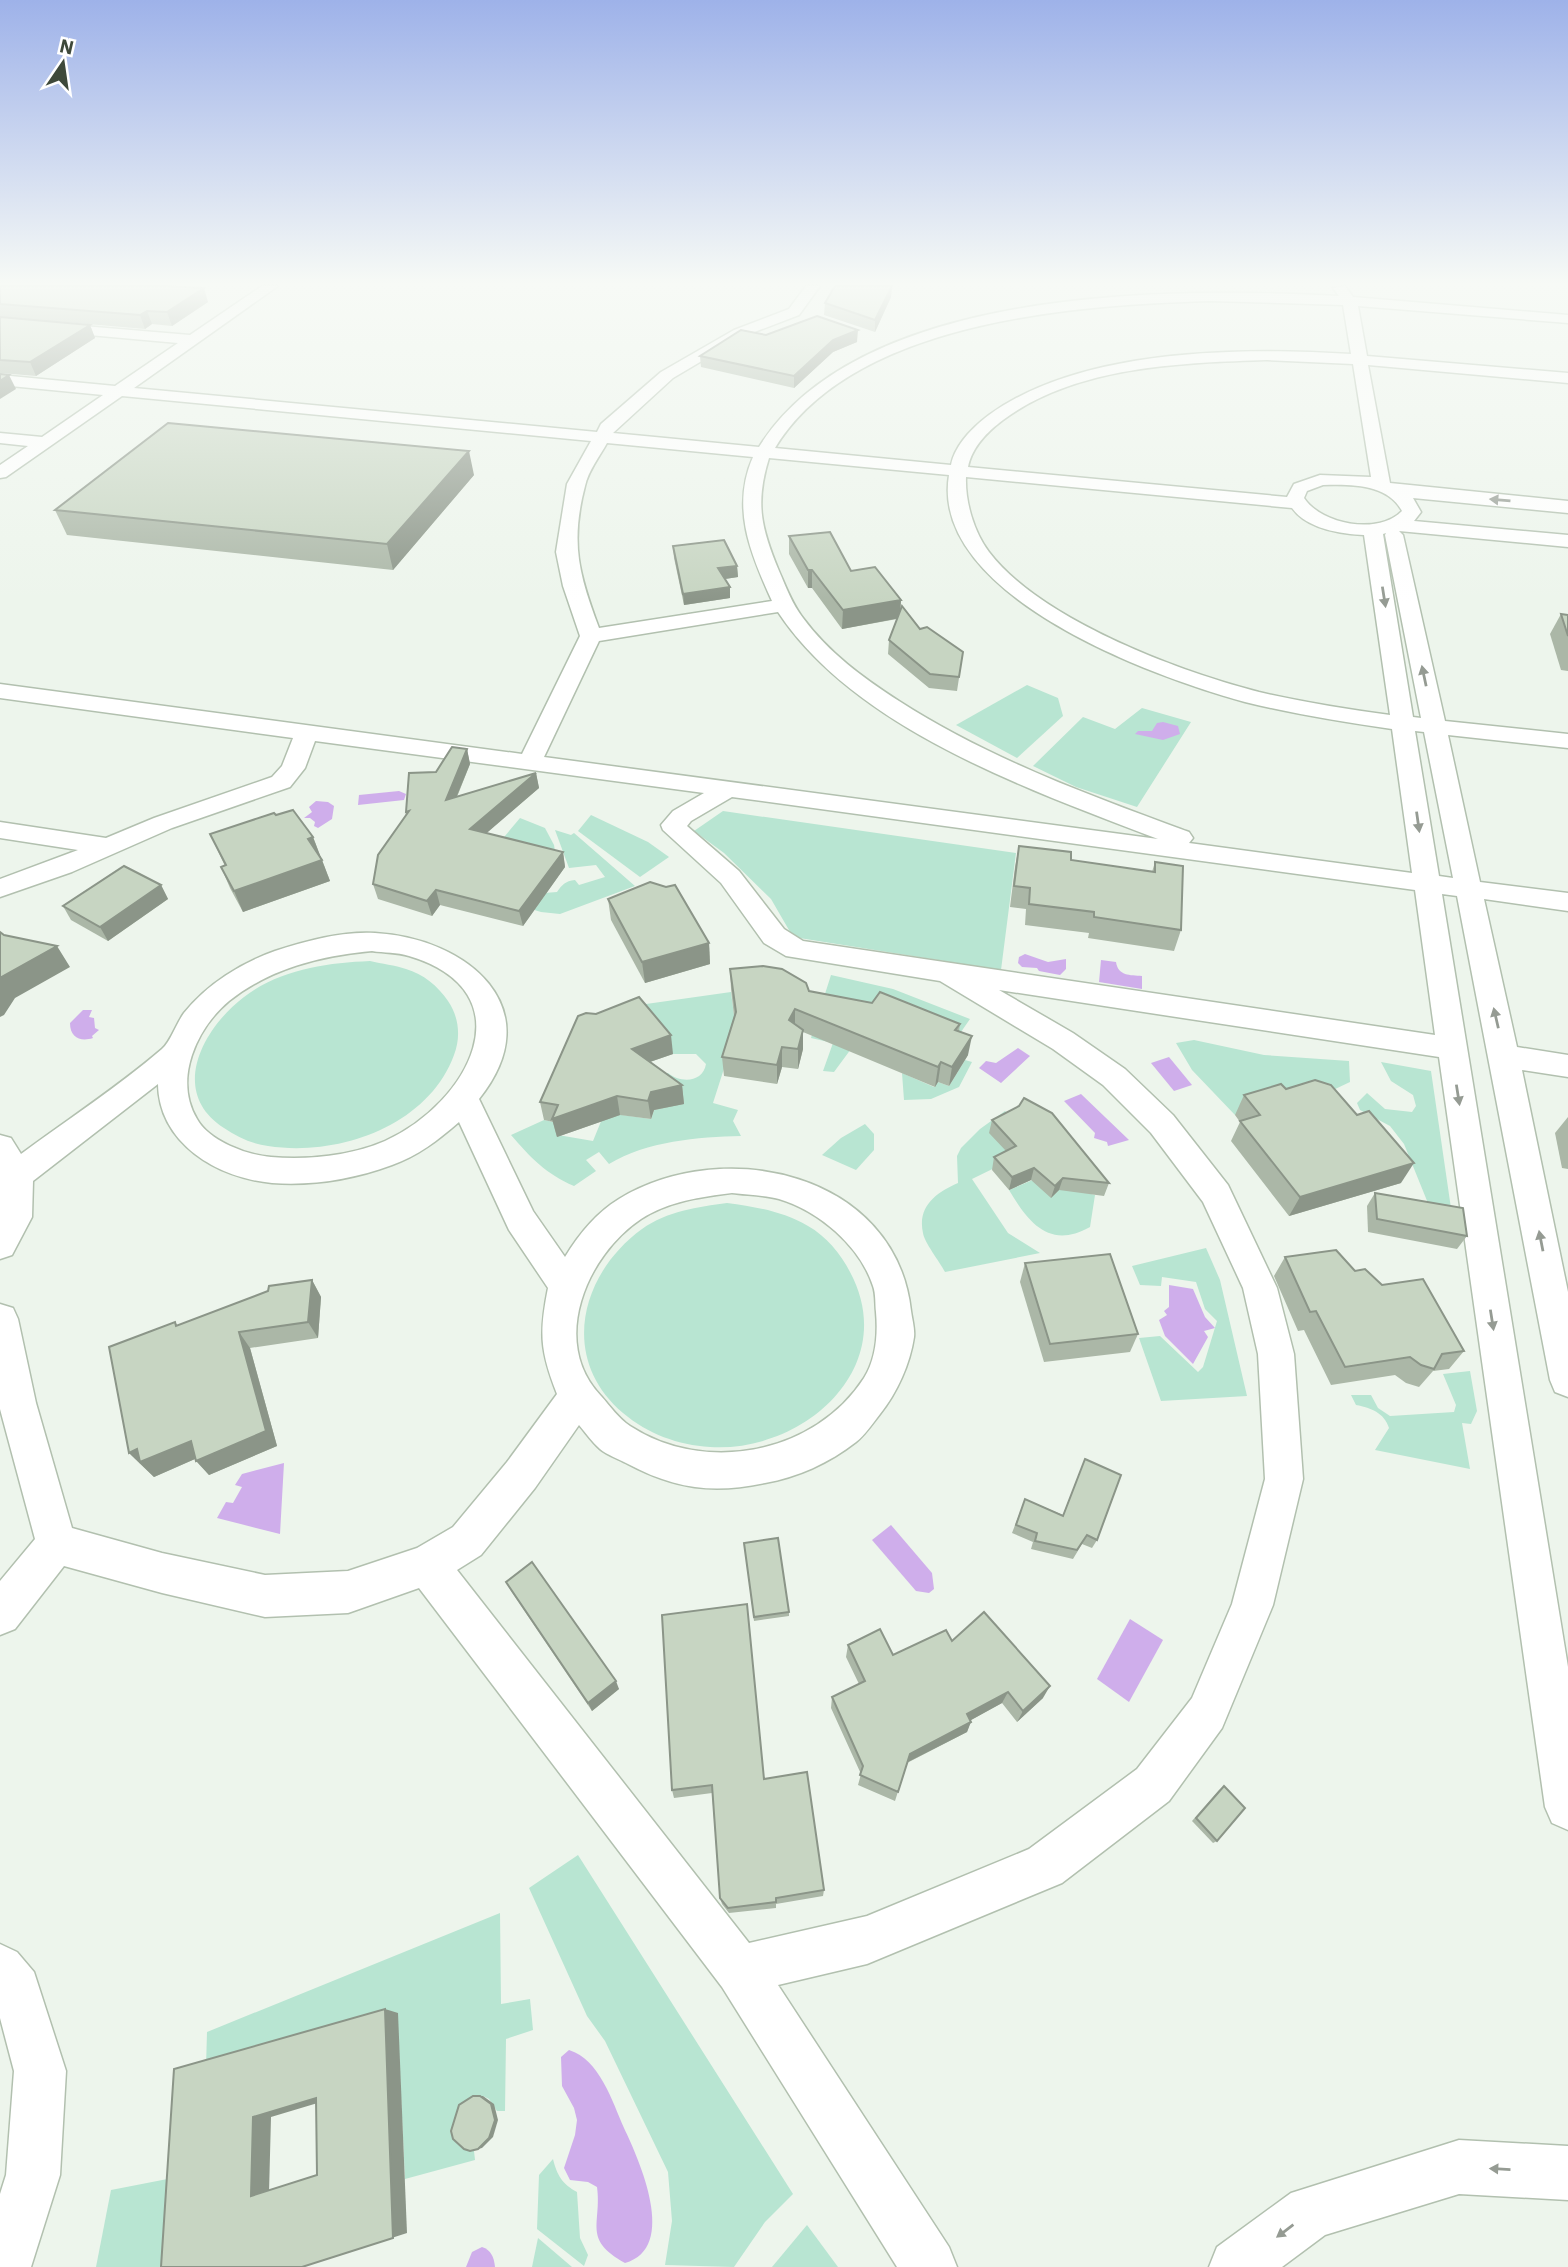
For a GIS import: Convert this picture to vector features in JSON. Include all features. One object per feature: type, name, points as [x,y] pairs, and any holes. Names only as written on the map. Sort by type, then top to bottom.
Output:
[{"type":"street","points":[[0,473],[118,392]]},
{"type":"street","points":[[175,392],[1296,498],[1312,516],[1325,522],[1568,541]]},
{"type":"street","points":[[530,762],[591,636],[573,586],[566,552],[576,484],[604,433],[649,392]]},
{"type":"street","points":[[819,392],[799,407],[765,448],[752,482],[750,511],[755,537],[784,605],[809,637],[844,673],[903,715],[974,755],[1063,794],[1231,857]]},
{"type":"street","points":[[1040,392],[1008,408],[983,427],[958,466],[957,496],[966,530],[991,567],[1032,602],[1100,640],[1178,674],[1286,705],[1568,741]]},
{"type":"street","points":[[1367,392],[1386,488],[1409,504],[1412,512],[1408,519],[1388,527]]},
{"type":"street","points":[[0,438],[46,442]]},
{"type":"street","points":[[1349,480],[1360,470],[1361,463]]},
{"type":"street","points":[[1296,498],[1300,488],[1320,480],[1349,480],[1386,488],[1568,507]]},
{"type":"street","points":[[1388,527],[1420,724],[1467,888],[1504,1056],[1568,1380]]},
{"type":"street","points":[[591,636],[784,605]]},
{"type":"street","points":[[0,691],[1568,902]]},
{"type":"street","points":[[1420,724],[1426,884],[1568,1807]]},
{"type":"street","points":[[0,888],[281,782],[293,768],[307,732]]},
{"type":"street","points":[[729,789],[682,816],[674,825],[676,830],[730,877],[780,942],[796,949],[1450,1048]]},
{"type":"street","points":[[0,830],[106,846]]},
{"type":"street","points":[[372,942],[417,948],[455,965],[481,991],[493,1024],[487,1062],[464,1100],[425,1133],[375,1158],[318,1171],[263,1169],[217,1154],[185,1127],[171,1093],[175,1055],[195,1018],[230,986],[274,961],[335,945],[372,942]]},
{"type":"street","points":[[739,1970],[867,1940],[1045,1866],[1153,1785],[1207,1713],[1252,1605],[1284,1479],[1276,1354],[1260,1287],[1216,1194],[1162,1124],[1114,1077],[1063,1041],[949,973]]},
{"type":"street","points":[[17,1174],[175,1055]]},
{"type":"street","points":[[1504,1056],[1568,1066]]},
{"type":"street","points":[[464,1100],[521,1220],[566,1286]]},
{"type":"street","points":[[0,1147],[17,1174],[15,1217],[0,1245]]},
{"type":"street","points":[[732,1180],[784,1187],[831,1208],[868,1242],[891,1286],[896,1336],[880,1385],[844,1429],[792,1460],[731,1472],[668,1465],[615,1438],[577,1397],[562,1360],[559,1323],[566,1286],[592,1242],[630,1209],[679,1187],[732,1180]]},
{"type":"street","points":[[0,1319],[17,1403],[56,1544]]},
{"type":"street","points":[[56,1544],[162,1573],[265,1596],[348,1592],[427,1565],[467,1541],[521,1475],[577,1397]]},
{"type":"street","points":[[0,1614],[56,1544]]},
{"type":"street","points":[[427,1565],[739,1970],[929,2267]]},
{"type":"street","points":[[0,1969],[17,1989],[40,2071],[33,2175],[3,2267]]},
{"type":"street","points":[[1237,2267],[1310,2212],[1460,2168],[1568,2172]]},
{"type":"green space","points":[[1027,685],[1058,698],[1063,716],[1017,758],[956,725]]},
{"type":"green space","points":[[1142,708],[1191,722],[1137,807],[1076,787],[1033,766],[1083,717],[1115,729]]},
{"type":"green space","points":[[723,811],[1016,853],[1001,970],[793,937],[771,899],[724,853],[694,831]]},
{"type":"green space","points":[[591,815],[648,842],[669,857],[640,877],[578,831]]},
{"type":"green space","points":[[520,818],[545,828],[554,845],[557,864],[484,861]]},
{"type":"green space","points":[[555,830],[571,835],[574,833],[635,886],[560,914],[521,906],[544,893],[557,892],[569,881],[575,880],[579,885],[605,877],[596,865],[569,868]]},
{"type":"green space","points":[[370,961],[402,968],[424,977],[444,996],[455,1014],[458,1034],[454,1055],[441,1080],[424,1101],[402,1118],[351,1141],[295,1148],[262,1145],[245,1140],[224,1128],[207,1113],[198,1097],[195,1079],[198,1061],[205,1043],[229,1010],[258,987],[289,974],[321,966]]},
{"type":"green space","points":[[831,975],[893,989],[970,1019],[954,1042],[879,1011],[834,1072],[823,1071],[833,1043],[811,1038]]},
{"type":"green space","points":[[731,992],[736,1031],[713,1103],[738,1110],[733,1121],[741,1136],[690,1139],[656,1145],[609,1164],[599,1152],[586,1160],[596,1171],[574,1186],[539,1164],[511,1135],[544,1120],[562,1124],[558,1135],[593,1141],[602,1119],[615,1114],[651,1119],[654,1110],[667,1107],[658,1074],[668,1073],[685,1080],[696,1078],[706,1064],[696,1054],[673,1054],[639,1005]]},
{"type":"green space","points":[[1194,1040],[1264,1055],[1349,1061],[1350,1082],[1331,1091],[1288,1099],[1235,1115],[1192,1070],[1176,1043]]},
{"type":"green space","points":[[965,1060],[972,1062],[959,1087],[931,1099],[904,1100],[902,1073],[934,1087],[938,1082],[949,1086]]},
{"type":"green space","points":[[1381,1062],[1431,1071],[1453,1222],[1434,1218],[1404,1144],[1390,1126],[1360,1110],[1357,1103],[1367,1093],[1385,1109],[1412,1112],[1416,1106],[1413,1095],[1391,1081]]},
{"type":"green space","points":[[1005,1111],[1018,1123],[1017,1157],[972,1179],[1008,1233],[1040,1253],[945,1272],[924,1237],[923,1215],[930,1201],[958,1183],[957,1156],[961,1148],[980,1129]]},
{"type":"green space","points":[[865,1124],[874,1134],[874,1150],[856,1170],[822,1155],[841,1138]]},
{"type":"green space","points":[[1042,1176],[1060,1186],[1095,1195],[1090,1227],[1076,1233],[1051,1234],[1032,1222],[1009,1190]]},
{"type":"green space","points":[[727,1203],[779,1213],[808,1226],[827,1240],[850,1272],[862,1307],[863,1340],[853,1371],[834,1397],[809,1419],[779,1436],[745,1445],[710,1447],[686,1444],[664,1437],[623,1413],[603,1391],[590,1368],[585,1343],[585,1318],[592,1293],[604,1269],[621,1248],[642,1229],[672,1214]]},
{"type":"green space","points":[[1206,1248],[1220,1280],[1247,1396],[1161,1401],[1139,1338],[1160,1336],[1198,1372],[1203,1367],[1217,1321],[1205,1309],[1196,1282],[1162,1277],[1161,1286],[1140,1285],[1132,1266]]},
{"type":"green space","points":[[1470,1371],[1477,1411],[1471,1424],[1462,1423],[1470,1469],[1375,1450],[1389,1428],[1387,1423],[1377,1412],[1356,1405],[1351,1395],[1371,1395],[1378,1408],[1390,1416],[1454,1412],[1456,1405],[1443,1374]]},
{"type":"green space","points":[[578,1855],[793,2194],[765,2222],[734,2267],[665,2265],[672,2221],[668,2172],[605,2041],[587,2016],[529,1888]]},
{"type":"green space","points":[[500,1913],[501,2004],[530,1999],[533,2030],[506,2039],[505,2111],[497,2111],[489,2099],[483,2096],[467,2149],[474,2151],[475,2160],[405,2179],[397,2013],[206,2067],[207,2032]]},
{"type":"green space","points":[[553,2159],[561,2178],[577,2192],[580,2238],[588,2255],[584,2266],[537,2229],[539,2175]]},
{"type":"green space","points":[[188,2175],[183,2267],[96,2267],[111,2190]]},
{"type":"green space","points":[[807,2225],[838,2267],[772,2267]]},
{"type":"green space","points":[[538,2238],[572,2267],[532,2267]]},
{"type":"shaded area","points":[[1157,723],[1178,726],[1180,734],[1163,740],[1135,734],[1138,731],[1152,731]]},
{"type":"shaded area","points":[[399,791],[406,794],[404,800],[358,805],[359,795]]},
{"type":"shaded area","points":[[316,801],[328,802],[334,806],[332,819],[318,828],[310,818],[304,818],[312,812],[309,807]]},
{"type":"shaded area","points":[[1025,954],[1048,962],[1066,959],[1066,969],[1060,975],[1039,971],[1037,968],[1022,967],[1018,963],[1019,957]]},
{"type":"shaded area","points":[[1101,960],[1116,962],[1119,970],[1125,974],[1142,976],[1142,989],[1099,982]]},
{"type":"shaded area","points":[[83,1010],[92,1010],[89,1017],[94,1018],[95,1028],[99,1030],[93,1038],[77,1038],[70,1028],[70,1023]]},
{"type":"shaded area","points":[[1018,1048],[1030,1056],[1001,1083],[979,1068],[986,1061],[996,1063]]},
{"type":"shaded area","points":[[1169,1057],[1192,1085],[1174,1091],[1151,1063]]},
{"type":"shaded area","points":[[1081,1094],[1129,1140],[1108,1146],[1107,1142],[1094,1138],[1095,1133],[1064,1101]]},
{"type":"shaded area","points":[[1169,1285],[1193,1289],[1205,1317],[1215,1328],[1204,1331],[1208,1337],[1193,1364],[1165,1336],[1159,1320],[1167,1315],[1164,1311],[1169,1307]]},
{"type":"shaded area","points":[[284,1463],[280,1534],[217,1518],[226,1502],[233,1503],[242,1487],[235,1485],[242,1474]]},
{"type":"shaded area","points":[[891,1525],[932,1573],[934,1589],[929,1593],[916,1591],[872,1540]]},
{"type":"shaded area","points":[[1130,1619],[1163,1640],[1129,1702],[1097,1679]]},
{"type":"shaded area","points":[[569,2050],[589,2063],[604,2083],[631,2142],[645,2181],[652,2222],[650,2240],[641,2254],[625,2263],[603,2246],[599,2238],[597,2187],[588,2182],[570,2180],[564,2168],[577,2120],[562,2086],[561,2057]]},
{"type":"shaded area","points":[[482,2247],[491,2254],[495,2267],[466,2267],[472,2252]]},
{"type":"building","points":[[168,423],[469,451],[387,544],[55,510]]},
{"type":"building","points":[[830,532],[851,571],[875,567],[901,600],[843,610],[812,570],[808,570],[789,536]]},
{"type":"building","points":[[724,540],[737,566],[718,568],[730,587],[683,594],[673,546]]},
{"type":"building","points":[[902,606],[920,629],[927,627],[963,652],[959,677],[930,674],[889,640]]},
{"type":"building","points":[[1561,614],[1568,615],[1568,636]]},
{"type":"building","points":[[452,747],[467,749],[446,800],[536,773],[470,829],[563,852],[519,911],[436,890],[427,901],[373,884],[378,855],[409,811],[406,812],[409,773],[436,772]]},
{"type":"building","points":[[293,810],[313,837],[308,839],[322,860],[234,891],[221,867],[226,865],[210,834],[274,813],[276,815]]},
{"type":"building","points":[[1019,846],[1071,852],[1071,860],[1155,872],[1155,862],[1183,866],[1181,930],[1094,917],[1094,912],[1029,904],[1030,888],[1014,886]]},
{"type":"building","points":[[124,866],[161,885],[100,927],[63,906]]},
{"type":"building","points":[[650,882],[666,887],[675,885],[709,943],[642,962],[608,899]]},
{"type":"building","points":[[0,932],[4,935],[57,946],[0,978]]},
{"type":"building","points":[[763,966],[782,969],[806,983],[809,991],[872,1003],[880,992],[960,1024],[955,1030],[972,1036],[952,1067],[941,1062],[938,1067],[795,1009],[789,1020],[803,1030],[798,1049],[782,1047],[777,1065],[722,1057],[736,1012],[730,969]]},
{"type":"building","points":[[639,997],[671,1035],[632,1049],[682,1085],[651,1092],[648,1101],[617,1096],[552,1119],[558,1105],[540,1102],[578,1016],[596,1014]]},
{"type":"building","points":[[1315,1080],[1331,1085],[1357,1115],[1369,1111],[1414,1163],[1300,1197],[1240,1121],[1260,1115],[1244,1095],[1281,1084],[1286,1089]]},
{"type":"building","points":[[1024,1098],[1052,1113],[1109,1183],[1063,1178],[1055,1186],[1034,1168],[1012,1177],[994,1157],[1016,1146],[992,1120],[1019,1106]]},
{"type":"building","points":[[1375,1193],[1463,1208],[1467,1236],[1377,1219]]},
{"type":"building","points":[[1336,1250],[1355,1271],[1365,1269],[1382,1285],[1423,1279],[1464,1351],[1442,1354],[1434,1369],[1421,1365],[1410,1357],[1345,1367],[1316,1311],[1310,1312],[1285,1257]]},
{"type":"building","points":[[1110,1254],[1138,1334],[1050,1344],[1025,1263]]},
{"type":"building","points":[[312,1280],[308,1322],[239,1332],[266,1431],[196,1461],[191,1441],[140,1462],[137,1449],[129,1453],[109,1347],[175,1322],[176,1326],[268,1291],[269,1286]]},
{"type":"building","points":[[1085,1459],[1121,1475],[1097,1540],[1087,1535],[1077,1550],[1035,1541],[1037,1533],[1016,1525],[1025,1499],[1063,1516]]},
{"type":"building","points":[[778,1538],[789,1612],[754,1617],[744,1543]]},
{"type":"building","points":[[532,1562],[616,1681],[588,1703],[506,1582]]},
{"type":"building","points":[[747,1604],[764,1779],[807,1772],[824,1890],[776,1898],[776,1902],[728,1908],[720,1898],[712,1785],[672,1790],[662,1615]]},
{"type":"building","points":[[984,1612],[1050,1686],[1023,1711],[1008,1692],[967,1714],[971,1722],[910,1754],[898,1792],[860,1775],[863,1766],[832,1697],[865,1681],[848,1645],[880,1629],[893,1655],[946,1630],[952,1641]]},
{"type":"building","points":[[1224,1786],[1245,1808],[1217,1841],[1196,1818]]},
{"type":"building","points":[[385,2009],[393,2238],[302,2267],[161,2267],[174,2069]],"holes":[[[316,2098],[317,2175],[251,2196],[253,2117]]]},
{"type":"building","points":[[473,2096],[480,2096],[491,2104],[495,2120],[489,2138],[478,2149],[470,2151],[453,2139],[451,2131],[459,2105]]}]
